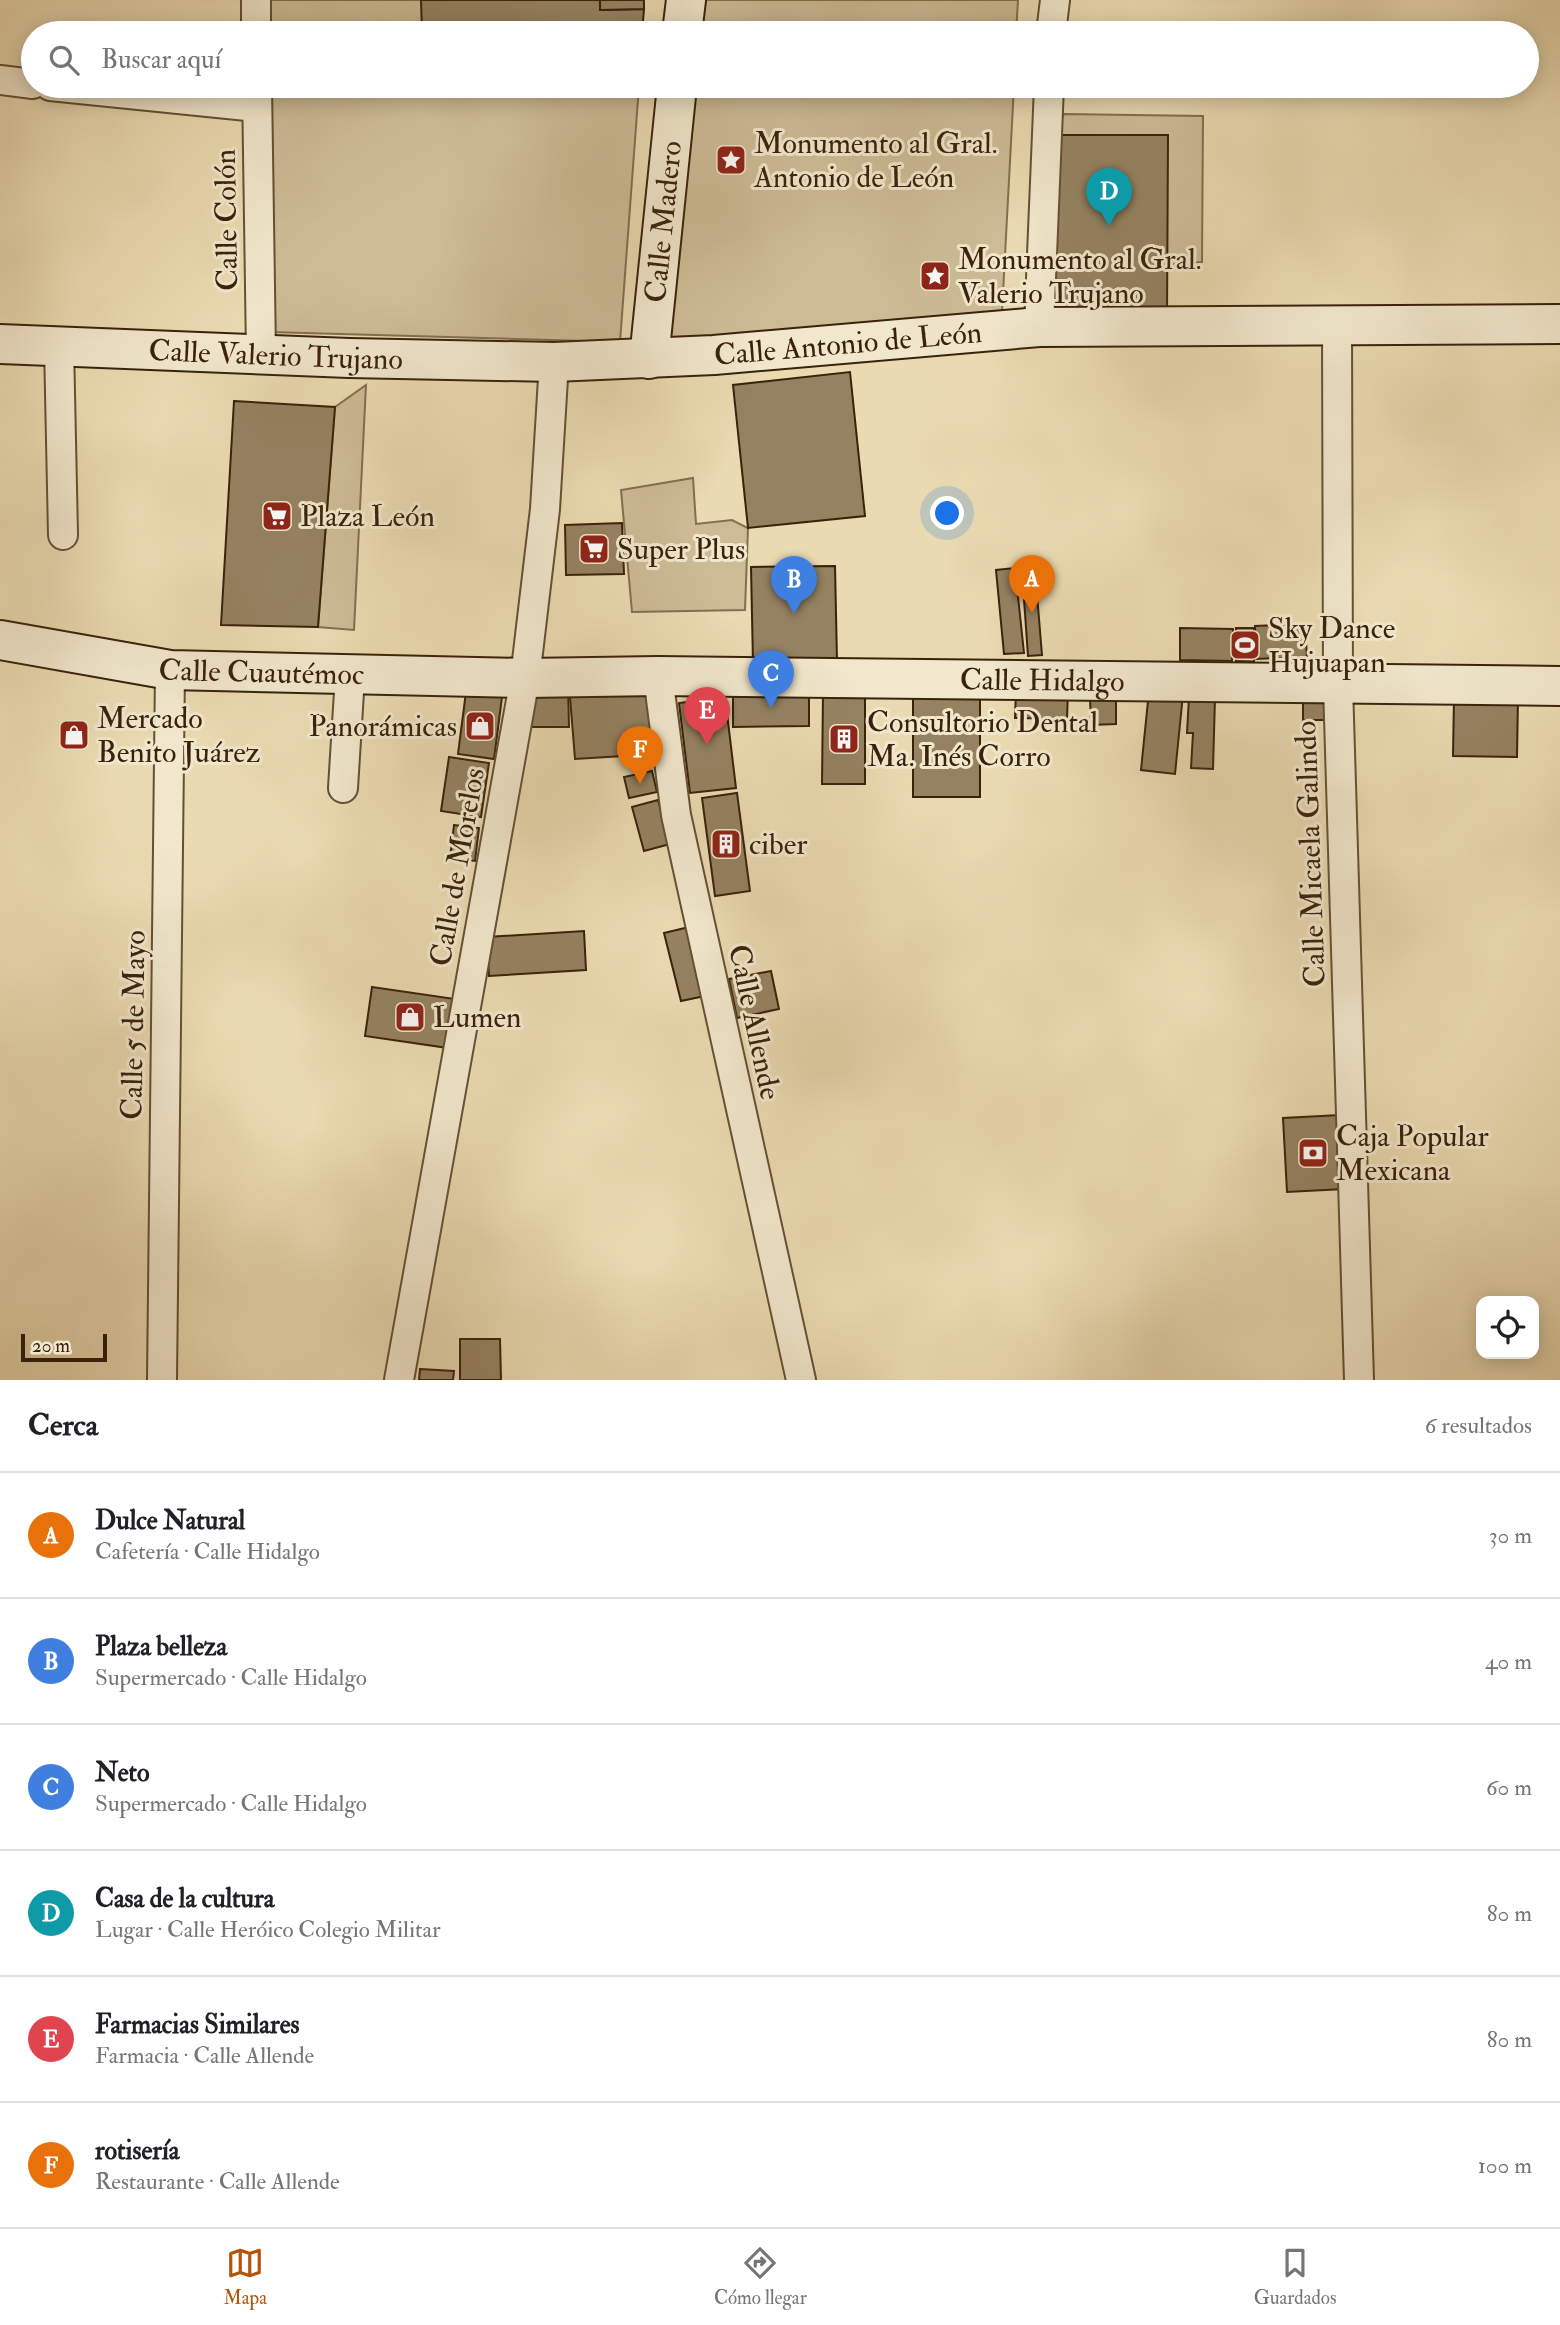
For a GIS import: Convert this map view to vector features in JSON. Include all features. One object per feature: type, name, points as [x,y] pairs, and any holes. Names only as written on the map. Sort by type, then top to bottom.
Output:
[{"type":"main road","points":[[683,21],[686,0]]},
{"type":"main road","name":"Calle Madero","points":[[649,359],[676,98]]},
{"type":"main road","name":"Calle Antonio de León","points":[[554,362],[649,359],[1039,327],[1560,324]]},
{"type":"main road","name":"Calle Valerio Trujano","points":[[0,344],[349,358],[554,362]]},
{"type":"main road","name":"Calle Cuautémoc","points":[[0,640],[170,670],[525,678]]},
{"type":"main road","name":"Calle Hidalgo","points":[[525,678],[659,676],[1560,686]]},
{"type":"street","points":[[256,0],[256,21]]},
{"type":"street","points":[[1053,21],[1055,0]]},
{"type":"street","points":[[0,80],[21,83]]},
{"type":"street","name":"Calle Colón","points":[[257,98],[261,353]]},
{"type":"street","points":[[1039,327],[1049,98]]},
{"type":"street","name":"Calle Micaela Galindo","points":[[1338,326],[1338,685],[1359,1380]]},
{"type":"street","points":[[59,345],[63,535]]},
{"type":"street","name":"Calle de Morelos","points":[[399,1380],[525,678],[545,509],[554,362]]},
{"type":"street","name":"Calle 5 de Mayo","points":[[162,1380],[170,670]]},
{"type":"street","points":[[343,788],[350,676]]},
{"type":"street","name":"Calle Allende","points":[[659,676],[676,816],[801,1380]]},
{"type":"shaded area","points":[[268,0],[644,0],[643,21],[268,21]]},
{"type":"shaded area","points":[[691,0],[1018,0],[1017,21],[689,21]]},
{"type":"shaded area","points":[[269,98],[638,98],[620,342],[269,332]]},
{"type":"shaded area","points":[[682,98],[1013,98],[1002,312],[659,340]]},
{"type":"shaded area","points":[[1064,114],[1203,116],[1202,262],[1103,269],[1055,135]]},
{"type":"shaded area","points":[[366,385],[354,630],[318,627],[335,407]]},
{"type":"shaded area","points":[[693,478],[696,524],[732,520],[748,528],[745,610],[632,612],[621,490]]},
{"type":"building","points":[[421,0],[600,0],[600,10],[644,9],[643,21],[422,21]]},
{"type":"building","points":[[600,0],[644,0],[644,9],[600,10]]},
{"type":"building","points":[[1055,135],[1168,135],[1167,318],[1045,317]]},
{"type":"building","points":[[850,372],[865,516],[748,528],[733,385]]},
{"type":"building","name":"Plaza León","points":[[234,401],[335,407],[318,627],[221,625]]},
{"type":"building","name":"Super Plus","points":[[622,523],[624,574],[566,575],[565,525]]},
{"type":"building","points":[[835,566],[837,661],[753,663],[751,567]]},
{"type":"building","points":[[1015,568],[1024,653],[1004,654],[996,570]]},
{"type":"building","points":[[1035,570],[1042,655],[1028,656],[1022,571]]},
{"type":"building","points":[[1305,624],[1307,657],[1256,659],[1255,626]]},
{"type":"building","points":[[1180,628],[1233,629],[1232,661],[1180,660]]},
{"type":"building","name":"Sky Dance Hujuapan","points":[[1236,628],[1254,628],[1254,662],[1236,661]]},
{"type":"building","points":[[651,679],[656,754],[575,759],[569,685]]},
{"type":"building","points":[[568,683],[569,727],[525,727],[524,684]]},
{"type":"building","points":[[733,690],[809,691],[809,726],[733,727]]},
{"type":"building","points":[[1016,690],[1068,691],[1067,719],[1015,718]]},
{"type":"building","points":[[1149,691],[1183,694],[1175,774],[1141,770]]},
{"type":"building","points":[[1303,691],[1328,692],[1328,720],[1303,720]]},
{"type":"building","name":"Panorámicas","points":[[466,692],[502,697],[494,759],[458,754]]},
{"type":"building","name":"Consultorio Dental Ma. Inés Corro","points":[[823,693],[865,694],[865,784],[822,784]]},
{"type":"building","points":[[913,693],[980,693],[980,797],[913,797]]},
{"type":"building","points":[[1116,696],[1116,724],[1091,725],[1090,697]]},
{"type":"building","points":[[725,697],[736,788],[690,793],[679,703]]},
{"type":"building","points":[[1189,697],[1215,698],[1213,769],[1191,768],[1193,733],[1187,733]]},
{"type":"building","points":[[1454,697],[1518,698],[1517,757],[1453,756]]},
{"type":"building","points":[[449,757],[489,763],[481,817],[441,811]]},
{"type":"building","points":[[652,771],[657,792],[629,798],[624,777]]},
{"type":"building","name":"ciber","points":[[737,793],[750,891],[715,896],[702,798]]},
{"type":"building","points":[[658,800],[670,844],[644,851],[632,807]]},
{"type":"building","points":[[454,825],[479,828],[475,861],[450,858]]},
{"type":"building","points":[[689,927],[705,996],[681,1001],[664,933]]},
{"type":"building","points":[[584,931],[586,970],[489,976],[487,937]]},
{"type":"building","points":[[771,971],[779,1009],[737,1018],[729,979]]},
{"type":"building","name":"Lumen","points":[[372,987],[455,999],[448,1048],[365,1036]]},
{"type":"building","name":"Caja Popular Mexicana","points":[[1340,1115],[1344,1189],[1287,1192],[1283,1118]]},
{"type":"building","points":[[460,1339],[500,1339],[501,1380],[460,1380]]},
{"type":"building","points":[[420,1369],[454,1371],[453,1380],[419,1380]]},
{"type":"place","name":"Monumento al Gral. Antonio de León","points":[[731,160]]},
{"type":"place","name":"Casa de la cultura","points":[[1109,226]]},
{"type":"place","name":"Monumento al Gral. Valerio Trujano","points":[[935,276]]},
{"type":"place","name":"Plaza León","points":[[277,516]]},
{"type":"place","name":"Super Plus","points":[[594,549]]},
{"type":"place","name":"Dulce Natural","points":[[1032,613]]},
{"type":"place","name":"Plaza belleza","points":[[794,614]]},
{"type":"place","name":"Sky Dance Hujuapan","points":[[1245,645]]},
{"type":"place","name":"Neto","points":[[771,708]]},
{"type":"place","name":"Panorámicas","points":[[480,726]]},
{"type":"place","name":"Mercado Benito Juárez","points":[[74,735]]},
{"type":"place","name":"Consultorio Dental Ma. Inés Corro","points":[[844,739]]},
{"type":"place","name":"Farmacias Similares","points":[[707,745]]},
{"type":"place","name":"rotisería","points":[[640,784]]},
{"type":"place","name":"ciber","points":[[726,844]]},
{"type":"place","name":"Lumen","points":[[410,1017]]},
{"type":"place","name":"Caja Popular Mexicana","points":[[1313,1153]]}]
